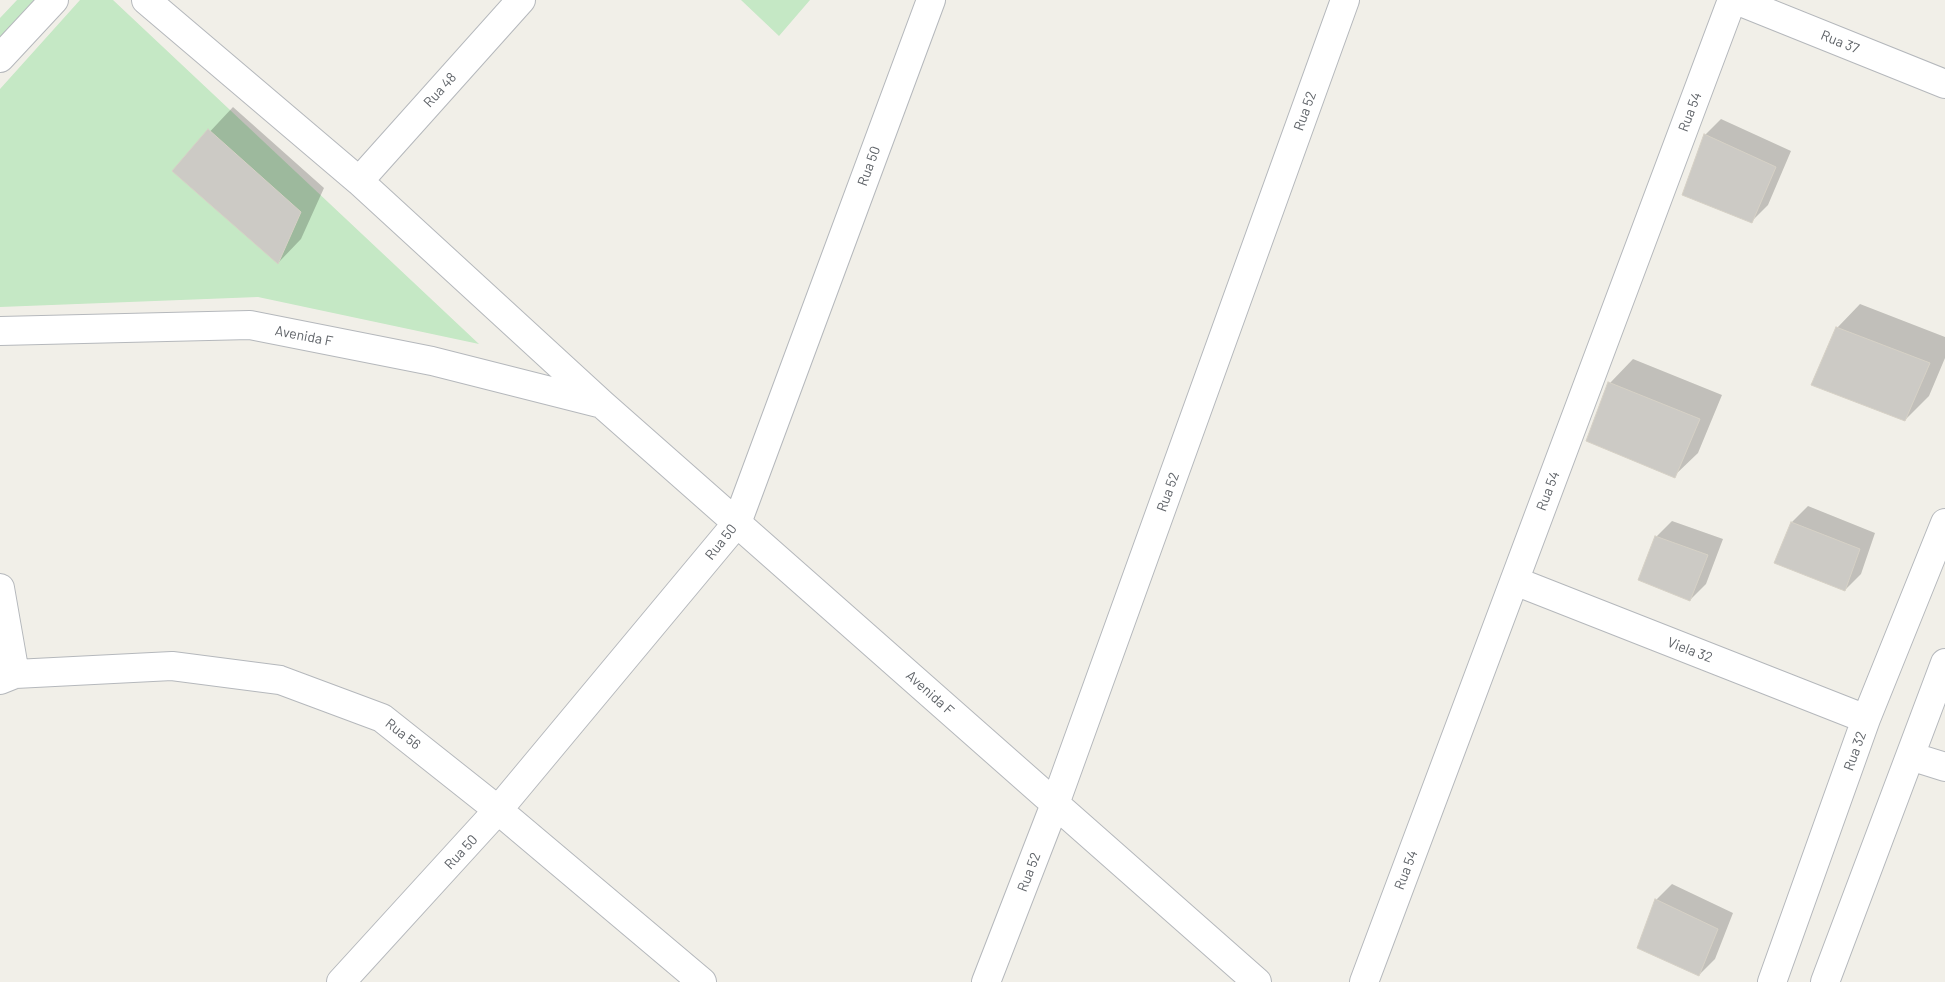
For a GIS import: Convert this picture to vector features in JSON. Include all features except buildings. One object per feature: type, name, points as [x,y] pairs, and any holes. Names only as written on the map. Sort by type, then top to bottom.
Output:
[{"type":"street","points":[[0,58],[54,0]]},
{"type":"street","name":"Avenida F","points":[[146,0],[359,181],[602,404],[1257,982]]},
{"type":"street","name":"Rua 48","points":[[359,181],[521,0]]},
{"type":"street","name":"Rua 50","points":[[341,982],[498,810],[737,522],[931,0]]},
{"type":"street","name":"Rua 52","points":[[986,982],[1055,804],[1345,0]]},
{"type":"street","name":"Rua 37","points":[[1734,0],[1945,84]]},
{"type":"street","name":"Rua 54","points":[[1364,982],[1734,0]]},
{"type":"street","name":"Avenida F","points":[[0,331],[250,325],[432,362],[602,404]]},
{"type":"street","name":"Rua 32","points":[[1772,982],[1866,719],[1945,523]]},
{"type":"street","name":"Viela 32","points":[[1515,581],[1866,719]]},
{"type":"street","points":[[0,588],[8,677]]},
{"type":"street","points":[[1825,982],[1945,663]]},
{"type":"street","name":"Rua 56","points":[[8,677],[172,666],[280,680],[382,718],[498,810],[702,982]]},
{"type":"street","points":[[1910,756],[1945,767]]},
{"type":"green space","points":[[17,0],[40,0],[0,41],[0,18]]},
{"type":"green space","points":[[80,0],[113,0],[479,344],[258,297],[0,307],[0,89]]},
{"type":"green space","points":[[741,0],[810,0],[779,36]]}]
